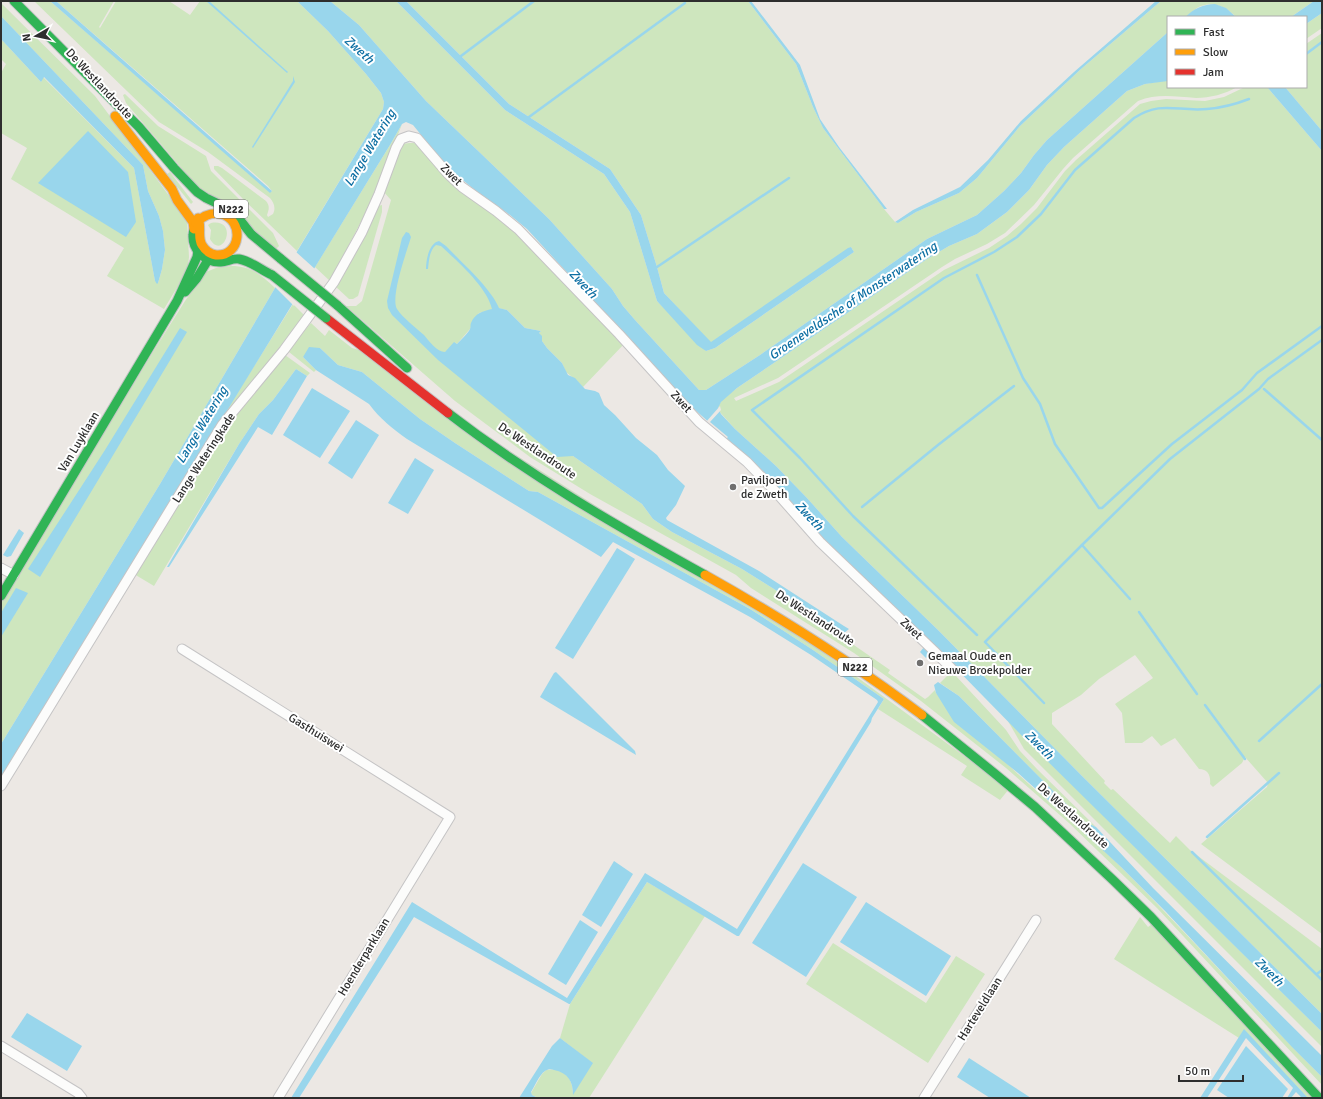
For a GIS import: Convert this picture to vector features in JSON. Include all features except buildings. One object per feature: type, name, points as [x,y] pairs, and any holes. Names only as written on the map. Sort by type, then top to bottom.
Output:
[{"type":"main road","name":"De Westlandroute","points":[[11,4],[139,127],[197,192],[233,211],[239,216],[251,234],[337,305],[416,376]]},
{"type":"main road","name":"De Westlandroute","points":[[11,4],[106,105],[130,134],[172,189],[177,200],[193,222],[194,229]]},
{"type":"main road","name":"De Westlandroute","points":[[174,168],[190,194],[205,209]]},
{"type":"main road","name":"De Westlandroute","points":[[172,189],[181,196],[199,220]]},
{"type":"main road","name":"N222","points":[[198,252],[193,238],[194,229],[199,220],[205,216],[205,209],[222,214],[232,220],[236,226],[237,237]]},
{"type":"main road","name":"N222","points":[[199,220],[201,226],[201,244],[211,257],[218,262],[231,255]]},
{"type":"main road","name":"De Westlandroute","points":[[237,237],[240,240],[281,259]]},
{"type":"main road","points":[[231,255],[237,237]]},
{"type":"main road","points":[[198,252],[203,257],[211,257]]},
{"type":"main road","name":"Van Luyklaan","points":[[1,596],[177,301],[198,252]]},
{"type":"main road","name":"De Westlandroute","points":[[231,255],[272,276],[469,428],[528,471],[599,514],[727,586],[823,645],[896,696],[976,757],[1049,819],[1122,888],[1319,1098]]},
{"type":"main road","name":"Van Luyklaan","points":[[177,301],[197,278],[211,257]]},
{"type":"main road","name":"De Westlandroute","points":[[434,390],[457,410],[495,438],[556,479],[762,598],[826,638],[894,685],[969,742],[1055,814],[1127,882],[1322,1090]]},
{"type":"street","name":"Zwet","points":[[409,136],[417,138],[448,174],[462,187],[518,229],[620,334],[700,422],[747,462],[820,542],[953,670]]},
{"type":"street","name":"Lange Wateringkade","points":[[1,786],[222,425],[284,350],[334,282],[368,219],[396,148],[401,139],[409,136]]},
{"type":"street","points":[[1,568],[14,575]]},
{"type":"street","name":"Gasthuiswei","points":[[182,650],[450,816]]},
{"type":"street","name":"Hoenderparklaan","points":[[278,1098],[450,816]]},
{"type":"street","name":"Harteveldlaan","points":[[924,1098],[1036,920]]},
{"type":"street","points":[[1,1046],[78,1093],[82,1098]]},
{"type":"green space","points":[[34,1],[50,1],[270,192],[272,191],[268,186],[56,1],[114,1],[99,27],[100,28],[116,1],[169,1],[190,15],[200,1],[297,1],[328,31],[366,74],[381,93],[384,102],[383,109],[297,251],[243,199],[214,169],[214,166],[222,168],[266,201],[269,206],[268,217],[273,214],[274,210],[270,198],[208,152],[159,122]]},
{"type":"green space","points":[[330,1],[396,1],[505,110],[604,174],[630,212],[657,301],[706,351],[715,348],[854,252],[851,247],[711,343],[664,293],[641,215],[610,169],[509,104],[406,1],[748,1],[796,64],[823,128],[884,209],[895,222],[898,223],[916,212],[959,193],[977,178],[1020,126],[1081,69],[1161,1],[1314,1],[1292,16],[1235,16],[1223,7],[1207,4],[1197,8],[1186,16],[1167,16],[1167,33],[1047,140],[1021,173],[1004,191],[977,215],[927,239],[760,355],[706,390],[699,390],[635,320],[623,306],[612,289],[549,219],[426,101],[359,25]]},
{"type":"green space","points":[[1,3],[95,96],[187,220],[188,265],[178,286],[164,309],[107,276],[124,248],[11,179],[27,148],[1,133],[1,73],[6,64],[1,59],[1,39],[41,82],[43,77],[134,168],[155,281],[158,283],[165,250],[163,231],[159,216],[148,191],[143,165],[1,16]]},
{"type":"green space","points":[[1322,13],[1322,28],[1307,38],[1307,23]]},
{"type":"green space","points":[[1322,33],[1322,131],[1286,88],[1307,88],[1307,43]]},
{"type":"green space","points":[[1167,81],[1167,88],[1234,88],[1222,94],[1207,97],[1196,98],[1160,96],[1138,101],[1073,158],[1034,205],[1005,233],[942,267],[778,378],[734,398],[736,401],[779,382],[944,270],[989,248],[1007,236],[1037,208],[1065,171],[1076,160],[1140,104],[1166,99],[1205,101],[1224,97],[1243,88],[1268,88],[1322,151],[1322,934],[1201,844],[1267,787],[1268,783],[1245,757],[1242,763],[1213,787],[1210,784],[1210,778],[1207,772],[1199,769],[1175,738],[1161,746],[1152,736],[1142,743],[1125,743],[1122,713],[1115,704],[1153,678],[1135,655],[1099,679],[1081,695],[1052,713],[1052,724],[1105,781],[1104,783],[1111,790],[1113,789],[1170,843],[1176,836],[1190,850],[1322,949],[1322,1014],[1082,776],[938,630],[842,537],[776,466],[735,429],[718,410],[722,400],[737,388],[927,259],[949,246],[977,234],[1007,212],[1029,190],[1047,165],[1064,147],[1127,91],[1145,84]]},
{"type":"green space","points":[[125,94],[158,126],[206,156],[211,171],[273,233],[279,246],[276,249],[201,191],[126,103],[123,95]]},
{"type":"green space","points":[[402,124],[376,193],[330,281],[315,267]]},
{"type":"green space","points":[[414,143],[419,146],[513,228],[625,343],[583,387],[566,372],[562,363],[547,348],[539,333],[541,331],[525,328],[507,310],[498,308],[479,313],[470,329],[457,344],[454,342],[573,456],[642,504],[653,519],[672,532],[742,569],[840,630],[844,633],[848,641],[890,670],[888,673],[925,699],[935,690],[936,693],[987,744],[1031,786],[1123,869],[1322,1077],[1322,1085],[1157,908],[1069,823],[1006,768],[921,701],[854,653],[751,588],[736,575],[590,494],[530,457],[455,401],[346,306],[356,306],[362,301],[391,200],[383,191],[397,151],[403,144]]},
{"type":"green space","points":[[170,172],[193,202],[191,204],[167,174]]},
{"type":"green space","points":[[382,205],[382,212],[358,296],[353,299],[349,299],[335,286],[378,206]]},
{"type":"green space","points":[[211,223],[220,223],[225,227],[227,232],[224,243],[220,246],[215,245],[210,239],[211,230],[208,225]]},
{"type":"green space","points":[[231,266],[250,269],[275,288],[160,484],[1,744],[1,603],[185,301],[206,272],[216,268]]},
{"type":"green space","points":[[293,304],[306,317],[282,349],[224,414]]},
{"type":"green space","points":[[311,323],[325,336],[329,330],[352,348],[363,351],[423,396],[804,638],[1009,789],[1000,800],[961,775],[967,766],[878,709],[884,699],[813,650],[750,609],[538,492],[529,491],[420,419],[362,372],[338,365],[320,348],[303,357],[316,370],[314,372],[289,352],[289,349]]},
{"type":"green space","points":[[285,355],[310,373],[307,376],[296,369],[273,400],[259,414],[239,444],[154,586],[134,574],[225,425]]},
{"type":"green space","points":[[948,675],[956,676],[1006,730],[1020,751],[1096,827],[1083,821],[959,696],[940,683]]},
{"type":"green space","points":[[1008,721],[1322,1032],[1322,1047],[1024,749]]},
{"type":"green space","points":[[647,882],[705,916],[589,1098],[538,1098],[532,1095],[531,1093],[542,1074],[546,1070],[552,1069],[566,1074],[573,1088],[573,1094],[592,1063],[560,1038],[570,1004]]},
{"type":"green space","points":[[1140,917],[1148,927],[1152,924],[1315,1098],[1308,1098],[1244,1030],[1239,1038],[1114,959]]},
{"type":"green space","points":[[833,943],[926,1003],[956,956],[985,974],[928,1063],[806,984]]},
{"type":"water","points":[[50,1],[56,1],[272,191],[270,193]]},
{"type":"water","points":[[206,1],[209,1],[288,72],[287,73]]},
{"type":"water","points":[[297,1],[330,1],[359,25],[426,101],[549,219],[612,289],[623,306],[635,320],[699,390],[706,390],[760,355],[927,239],[977,215],[1004,191],[1021,173],[1047,140],[1167,33],[1167,81],[1145,84],[1127,91],[1064,147],[1047,165],[1029,190],[1007,212],[977,234],[949,246],[927,259],[737,388],[721,402],[718,408],[721,414],[735,429],[776,466],[842,537],[938,630],[1082,776],[1322,1014],[1322,1032],[1025,739],[937,649],[926,658],[920,652],[928,642],[818,535],[764,472],[682,398],[527,229],[448,168],[413,125],[406,122],[402,124],[1,779],[1,744],[160,484],[275,288],[383,109],[384,102],[381,93],[328,31]]},
{"type":"water","points":[[396,1],[406,1],[509,104],[610,169],[641,215],[664,293],[711,342],[848,248],[851,247],[854,252],[715,348],[706,351],[697,345],[657,301],[630,212],[604,174],[505,110]]},
{"type":"water","points":[[748,1],[751,1],[800,65],[820,119],[839,147],[887,209],[884,209],[823,128],[796,64]]},
{"type":"water","points":[[1156,1],[1161,1],[1081,69],[1020,126],[977,178],[959,193],[916,212],[898,223],[895,222],[913,210],[960,187],[988,160],[1021,121],[1074,72]]},
{"type":"water","points":[[1314,1],[1322,1],[1322,13],[1307,23],[1307,16],[1292,16]]},
{"type":"water","points":[[1215,4],[1226,8],[1235,16],[1186,16],[1207,5]]},
{"type":"water","points":[[1,16],[143,165],[148,191],[159,216],[163,231],[165,250],[162,269],[157,284],[155,281],[134,168],[44,77],[41,82],[1,39]]},
{"type":"water","points":[[293,76],[295,82],[253,148],[252,147],[293,81]]},
{"type":"water","points":[[1268,88],[1286,88],[1322,131],[1322,151]]},
{"type":"water","points":[[88,131],[128,172],[136,222],[126,237],[38,183]]},
{"type":"water","points":[[406,232],[409,233],[411,237],[397,285],[395,303],[397,309],[403,316],[424,335],[433,346],[442,352],[445,352],[454,342],[457,344],[466,334],[477,315],[492,309],[484,292],[471,275],[441,246],[436,245],[432,250],[428,269],[426,269],[427,257],[430,248],[439,241],[446,246],[483,284],[499,308],[507,310],[525,328],[541,331],[539,333],[542,336],[542,341],[562,363],[568,375],[575,378],[585,389],[599,393],[604,405],[636,438],[657,455],[668,470],[685,486],[676,505],[666,518],[667,520],[759,571],[849,629],[844,633],[742,569],[672,532],[653,519],[642,504],[573,456],[557,457],[438,360],[392,315],[388,308],[387,301],[402,238]]},
{"type":"water","points":[[180,328],[187,332],[40,577],[28,569],[105,450]]},
{"type":"water","points":[[309,347],[320,348],[338,365],[362,372],[420,419],[529,491],[538,492],[750,609],[884,699],[739,936],[647,882],[569,1004],[414,917],[299,1098],[291,1098],[412,902],[567,998],[645,873],[737,929],[878,702],[811,655],[750,617],[613,542],[601,557],[407,439],[386,423],[369,404],[316,370],[303,357]]},
{"type":"water","points":[[296,369],[307,376],[272,435],[258,427],[169,567],[167,567],[239,444],[259,414],[273,400]]},
{"type":"water","points":[[312,388],[350,411],[320,458],[283,435]]},
{"type":"water","points":[[356,420],[379,435],[352,479],[328,463]]},
{"type":"water","points":[[415,458],[434,470],[408,514],[388,503]]},
{"type":"water","points":[[19,529],[24,533],[11,556],[7,557],[3,555]]},
{"type":"water","points":[[617,548],[635,559],[573,659],[555,648]]},
{"type":"water","points":[[16,588],[28,593],[1,637],[1,613]]},
{"type":"water","points":[[556,672],[635,751],[636,755],[540,697]]},
{"type":"water","points":[[938,682],[959,696],[1083,821],[1096,827],[1153,888],[1322,1056],[1322,1077],[1166,912],[1121,867],[1018,773],[954,722],[936,693],[934,685]]},
{"type":"water","points":[[614,861],[633,874],[601,927],[582,915]]},
{"type":"water","points":[[803,863],[857,897],[806,977],[752,943]]},
{"type":"water","points":[[866,902],[951,956],[926,996],[840,942]]},
{"type":"water","points":[[580,920],[598,932],[566,985],[548,974]]},
{"type":"water","points":[[27,1013],[82,1046],[67,1071],[11,1037]]},
{"type":"water","points":[[1244,1029],[1308,1098],[1302,1098],[1296,1092],[1291,1098],[1287,1098],[1293,1088],[1246,1038],[1207,1098],[1200,1098]]},
{"type":"water","points":[[560,1038],[593,1063],[573,1095],[569,1078],[559,1071],[550,1069],[541,1075],[531,1092],[532,1095],[538,1098],[519,1098],[552,1046]]},
{"type":"water","points":[[1246,1046],[1288,1089],[1282,1098],[1229,1098],[1217,1090]]},
{"type":"water","points":[[969,1058],[1031,1098],[990,1098],[957,1077]]},
{"type":"pier","points":[[295,251],[315,269],[294,306],[274,286]]},
{"type":"pier","points":[[720,406],[721,410],[710,422],[728,437],[726,439],[706,422]]},
{"type":"waterway","points":[[461,56],[534,1]]},
{"type":"waterway","points":[[529,117],[685,3]]},
{"type":"waterway","points":[[1307,53],[1322,42]]},
{"type":"waterway","points":[[977,635],[853,516],[800,458],[752,410],[944,278],[994,252],[1017,237],[1041,214],[1075,170],[1134,118],[1153,109],[1170,108],[1196,110],[1228,106],[1249,99]]},
{"type":"waterway","points":[[657,267],[789,178]]},
{"type":"waterway","points":[[977,275],[1023,378],[1040,404],[1055,444],[1099,508],[1102,508],[1172,444],[1242,390],[1257,373],[1322,326]]},
{"type":"waterway","points":[[1044,703],[985,642],[1170,459],[1259,389],[1268,379],[1322,340]]},
{"type":"waterway","points":[[862,507],[1014,386]]},
{"type":"waterway","points":[[1264,389],[1322,440]]},
{"type":"waterway","points":[[1082,545],[1130,599]]},
{"type":"waterway","points":[[1139,612],[1197,694]]},
{"type":"waterway","points":[[1259,741],[1322,684]]},
{"type":"waterway","points":[[1205,705],[1245,759]]},
{"type":"waterway","points":[[1207,837],[1279,773]]},
{"type":"waterway","points":[[1192,852],[1322,980]]},
{"type":"waterway","points":[[1317,974],[1322,970]]},
{"type":"traffic: fast","points":[[14,1],[139,127],[197,192],[233,211],[251,234],[281,259]]},
{"type":"traffic: fast","points":[[196,223],[193,241],[197,250],[205,258],[215,262],[236,259],[243,260],[272,275]]},
{"type":"traffic: fast","points":[[1,596],[177,301],[197,257],[198,251]]},
{"type":"traffic: fast","points":[[281,259],[337,305]]},
{"type":"traffic: fast","points":[[185,292],[197,278],[208,260]]},
{"type":"traffic: fast","points":[[272,275],[326,318]]},
{"type":"traffic: fast","points":[[337,305],[407,368]]},
{"type":"traffic: fast","points":[[448,413],[510,458],[542,479],[638,537],[705,575]]},
{"type":"traffic: fast","points":[[922,715],[1035,807],[1113,880],[1151,917],[1319,1098]]},
{"type":"traffic: slow","points":[[115,116],[172,189],[177,200],[193,222],[194,229]]},
{"type":"traffic: slow","points":[[196,223],[199,221],[201,218],[210,214],[221,214],[229,218],[234,223],[237,230],[235,244],[231,250],[224,254],[216,255],[208,252],[203,247],[201,242],[200,225],[199,221],[198,218]]},
{"type":"traffic: slow","points":[[705,575],[816,641],[870,677],[922,715]]},
{"type":"traffic: jam","points":[[326,318],[448,413]]},
{"type":"place","name":"Paviljoen de Zweth","points":[[733,487]]},
{"type":"place","name":"Gemaal Oude en Nieuwe Broekpolder","points":[[920,663]]},
{"type":"water label","name":"Zweth","points":[[359,50]]},
{"type":"water label","name":"Lange Watering","points":[[370,148]]},
{"type":"water label","name":"Zweth","points":[[583,284]]},
{"type":"water label","name":"Groeneveldsche of Monsterwatering","points":[[853,301]]},
{"type":"water label","name":"Lange Watering","points":[[202,425]]},
{"type":"water label","name":"Zweth","points":[[809,516]]},
{"type":"water label","name":"Zweth","points":[[1039,745]]},
{"type":"water label","name":"Zweth","points":[[1269,972]]}]
